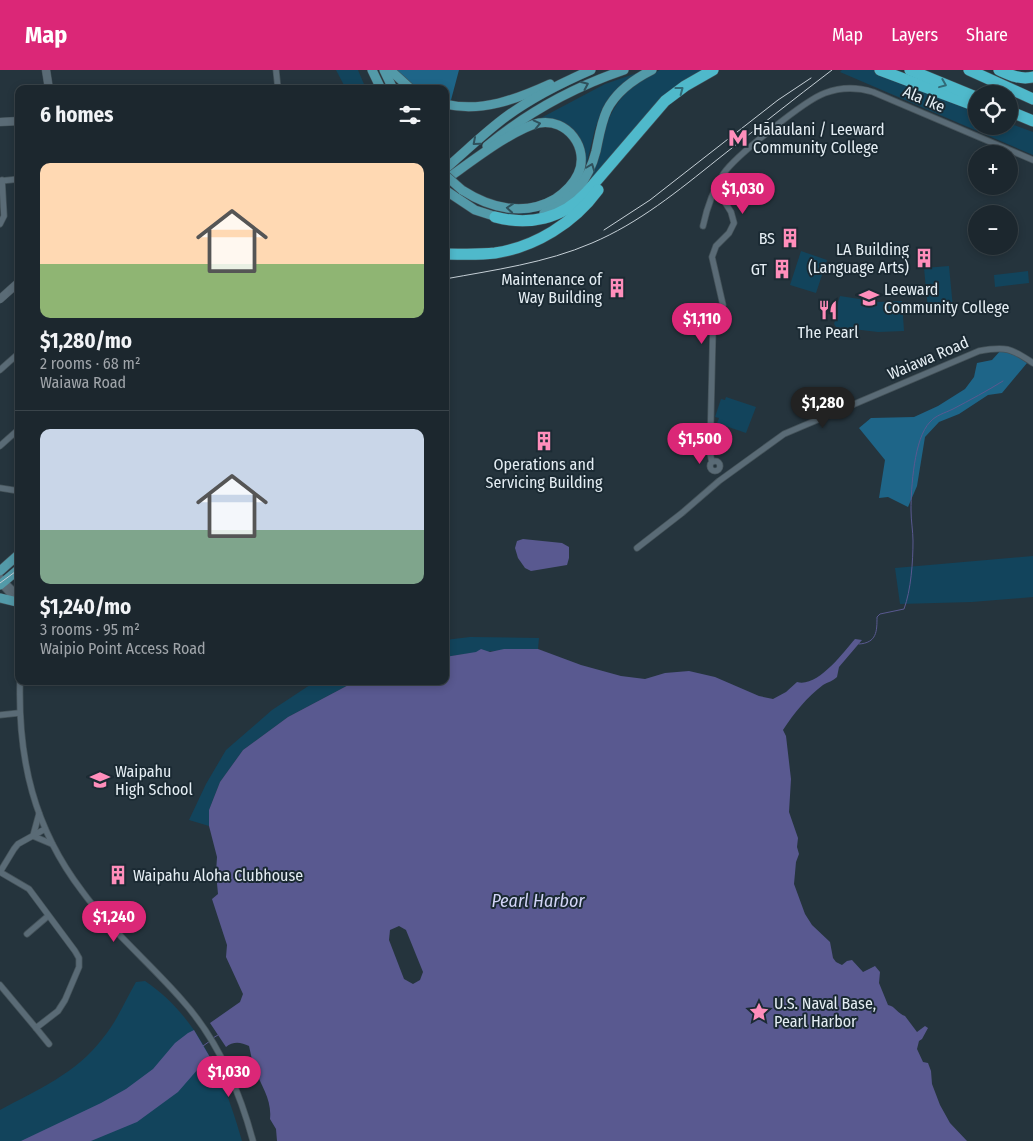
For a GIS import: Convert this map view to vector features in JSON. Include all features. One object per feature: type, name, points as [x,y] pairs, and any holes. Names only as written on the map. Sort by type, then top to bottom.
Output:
[{"type":"highway","points":[[494,217],[514,221],[535,221],[559,213],[574,204],[586,193],[665,101],[685,86],[713,70]]},
{"type":"highway","points":[[880,70],[968,103]]},
{"type":"highway","points":[[910,70],[968,94]]},
{"type":"highway","points":[[969,70],[1001,85]]},
{"type":"highway","points":[[976,70],[1003,85]]},
{"type":"highway","points":[[999,70],[1021,78],[1033,77]]},
{"type":"highway","points":[[1018,93],[1033,100]]},
{"type":"highway","points":[[1018,115],[1033,121]]},
{"type":"highway","points":[[449,254],[482,254],[514,249],[540,238],[565,223],[586,205],[651,117]]},
{"type":"highway","points":[[1018,121],[1033,126]]},
{"type":"main road","points":[[370,70],[375,85]]},
{"type":"main road","points":[[370,70],[379,85]]},
{"type":"main road","points":[[384,70],[391,85]]},
{"type":"main road","points":[[390,70],[407,85]]},
{"type":"main road","points":[[449,104],[469,107],[488,106],[531,92],[582,70]]},
{"type":"main road","points":[[449,174],[506,117],[530,101],[591,70]]},
{"type":"main road","points":[[449,174],[504,131],[535,110],[581,87],[624,70]]},
{"type":"main road","points":[[449,193],[474,210],[494,217],[518,219],[537,216],[558,207],[573,195],[589,173],[604,117],[611,103],[633,81],[652,70]]},
{"type":"main road","points":[[449,175],[507,138],[538,123],[558,124],[570,131],[577,142],[581,154],[578,174],[570,186],[563,193],[541,206],[505,209],[486,203],[462,190],[449,178]]},
{"type":"main road","points":[[0,562],[15,557]]},
{"type":"main road","points":[[0,571],[15,557]]},
{"type":"main road","points":[[1,582],[15,572]]},
{"type":"main road","points":[[0,598],[15,600]]},
{"type":"street","points":[[46,70],[48,85]]},
{"type":"street","points":[[276,70],[278,85]]},
{"type":"street","name":"Ala Ike","points":[[703,226],[710,199],[724,172],[737,158],[805,104],[824,93],[850,88],[873,92],[1033,160]]},
{"type":"street","points":[[0,122],[15,121]]},
{"type":"street","points":[[0,224],[4,210],[1,180],[15,178]]},
{"type":"street","points":[[712,462],[710,453],[713,325],[723,305],[712,257],[713,251],[729,233],[734,223],[732,212],[716,188]]},
{"type":"street","points":[[0,299],[15,286]]},
{"type":"street","name":"Waiawa Road","points":[[637,548],[719,481],[784,434],[979,351],[998,347],[1010,349],[1033,363]]},
{"type":"street","points":[[0,370],[15,357]]},
{"type":"street","points":[[0,446],[15,433]]},
{"type":"street","points":[[0,488],[15,490]]},
{"type":"street","points":[[1,582],[15,598]]},
{"type":"street","points":[[20,685],[19,713],[24,758],[33,796],[52,844],[68,871],[97,910],[164,980],[201,1024],[218,1050],[240,1099],[253,1141]]},
{"type":"street","points":[[0,715],[19,713]]},
{"type":"street","points":[[33,836],[39,814]]},
{"type":"street","points":[[36,1028],[62,1006],[80,963],[75,951],[29,889],[0,872],[14,849],[45,829]]},
{"type":"street","points":[[33,836],[52,844]]},
{"type":"street","points":[[27,934],[48,916]]},
{"type":"street","points":[[0,985],[49,1044]]},
{"type":"shaded area","points":[[336,70],[358,70],[364,85],[344,85]]},
{"type":"shaded area","points":[[393,70],[459,70],[451,100],[449,100],[449,85],[413,85]]},
{"type":"shaded area","points":[[660,70],[708,70],[700,74],[590,180],[606,127],[616,106],[630,89]]},
{"type":"shaded area","points":[[842,70],[876,70],[968,107],[968,127],[840,72]]},
{"type":"shaded area","points":[[637,73],[616,90],[603,107],[595,129],[587,162],[580,178],[545,209],[525,214],[504,214],[532,211],[578,178],[577,138],[537,120],[605,84]]},
{"type":"shaded area","points":[[1018,126],[1033,132],[1033,155],[1018,149],[1018,145],[1010,145],[986,135],[1018,135]]},
{"type":"shaded area","points":[[801,251],[827,260],[816,293],[790,285]]},
{"type":"shaded area","points":[[949,266],[953,308],[928,310],[924,268]]},
{"type":"shaded area","points":[[1028,271],[1029,283],[995,287],[994,275]]},
{"type":"shaded area","points":[[840,296],[879,302],[902,301],[904,331],[878,332],[836,327],[834,324],[838,311],[836,308]]},
{"type":"shaded area","points":[[1001,350],[1015,355],[1027,363],[1002,393],[988,395],[959,414],[939,422],[925,437],[917,486],[908,507],[888,497],[879,498],[885,460],[859,428],[871,418],[914,417],[938,406],[965,389],[974,377],[977,363],[992,360]]},
{"type":"shaded area","points":[[726,397],[756,407],[746,433],[717,423],[719,418],[715,417],[721,399],[725,400]]},
{"type":"shaded area","points":[[1033,556],[1033,597],[972,602],[900,604],[895,568]]},
{"type":"shaded area","points":[[470,637],[539,638],[538,649],[492,651],[449,656],[449,640]]},
{"type":"shaded area","points":[[310,685],[348,685],[288,717],[243,750],[220,782],[209,810],[209,826],[189,820],[206,784],[226,750],[272,710]]},
{"type":"shaded area","points":[[145,981],[181,1013],[195,1032],[218,1074],[242,1141],[0,1141],[0,1110],[56,1080],[81,1061],[93,1050],[108,1031],[136,982]]},
{"type":"water","points":[[523,539],[562,543],[569,547],[567,565],[531,571],[525,568],[518,558],[515,548],[517,541]]},
{"type":"water","name":"Pearl Harbor","points":[[855,639],[862,640],[839,667],[837,677],[823,685],[812,695],[796,711],[783,730],[786,736],[791,779],[789,812],[798,838],[797,847],[799,854],[796,862],[794,884],[805,914],[812,925],[830,942],[833,958],[836,962],[842,965],[852,960],[863,972],[875,966],[880,972],[879,983],[888,1005],[905,1016],[917,1032],[925,1026],[928,1028],[919,1041],[917,1049],[923,1062],[928,1063],[932,1084],[940,1105],[950,1123],[967,1141],[277,1141],[276,1129],[270,1119],[268,1100],[255,1070],[249,1046],[237,1043],[226,1047],[210,1023],[240,1002],[243,994],[226,957],[227,945],[212,899],[218,894],[217,857],[209,826],[209,810],[220,782],[243,750],[288,717],[348,685],[449,685],[449,656],[476,652],[481,649],[490,652],[504,649],[538,649],[581,665],[621,676],[645,679],[665,673],[689,671],[715,677],[759,696],[773,699],[786,692],[797,682],[813,680],[837,660]]},
{"type":"water","points":[[194,1030],[211,1059],[205,1061],[178,1092],[137,1122],[91,1141],[21,1141],[126,1089],[153,1069],[175,1043]]},
{"type":"pier","points":[[399,926],[406,930],[423,972],[420,980],[413,984],[404,979],[389,940],[390,930]]},
{"type":"waterway","points":[[859,644],[873,639],[876,631],[877,617],[880,614],[904,609],[910,585],[913,558],[911,510],[914,464],[920,439],[925,429],[935,418],[1003,381]]},
{"type":"waterway","points":[[213,1038],[218,1035]]},
{"type":"waterway","points":[[203,1046],[210,1041]]},
{"type":"railway","points":[[449,278],[557,256],[592,243],[626,226],[673,194],[832,70]]},
{"type":"railway","points":[[604,230],[650,200],[778,100],[811,78]]},
{"type":"railway","points":[[0,583],[15,572]]},
{"type":"place","name":"Hālaulani / Leeward Community College","points":[[738,138]]},
{"type":"place","name":"BS","points":[[790,238]]},
{"type":"place","name":"LA Building (Language Arts)","points":[[924,258]]},
{"type":"place","name":"GT","points":[[782,269]]},
{"type":"place","name":"Maintenance of Way Building","points":[[617,288]]},
{"type":"place","name":"Leeward Community College","points":[[869,298]]},
{"type":"place","name":"The Pearl","points":[[828,310]]},
{"type":"place","name":"Operations and Servicing Building","points":[[544,441]]},
{"type":"place","name":"Waipahu High School","points":[[100,780]]},
{"type":"place","name":"Waipahu Aloha Clubhouse","points":[[118,875]]},
{"type":"place","name":"U.S. Naval Base, Pearl Harbor","points":[[759,1012]]}]
